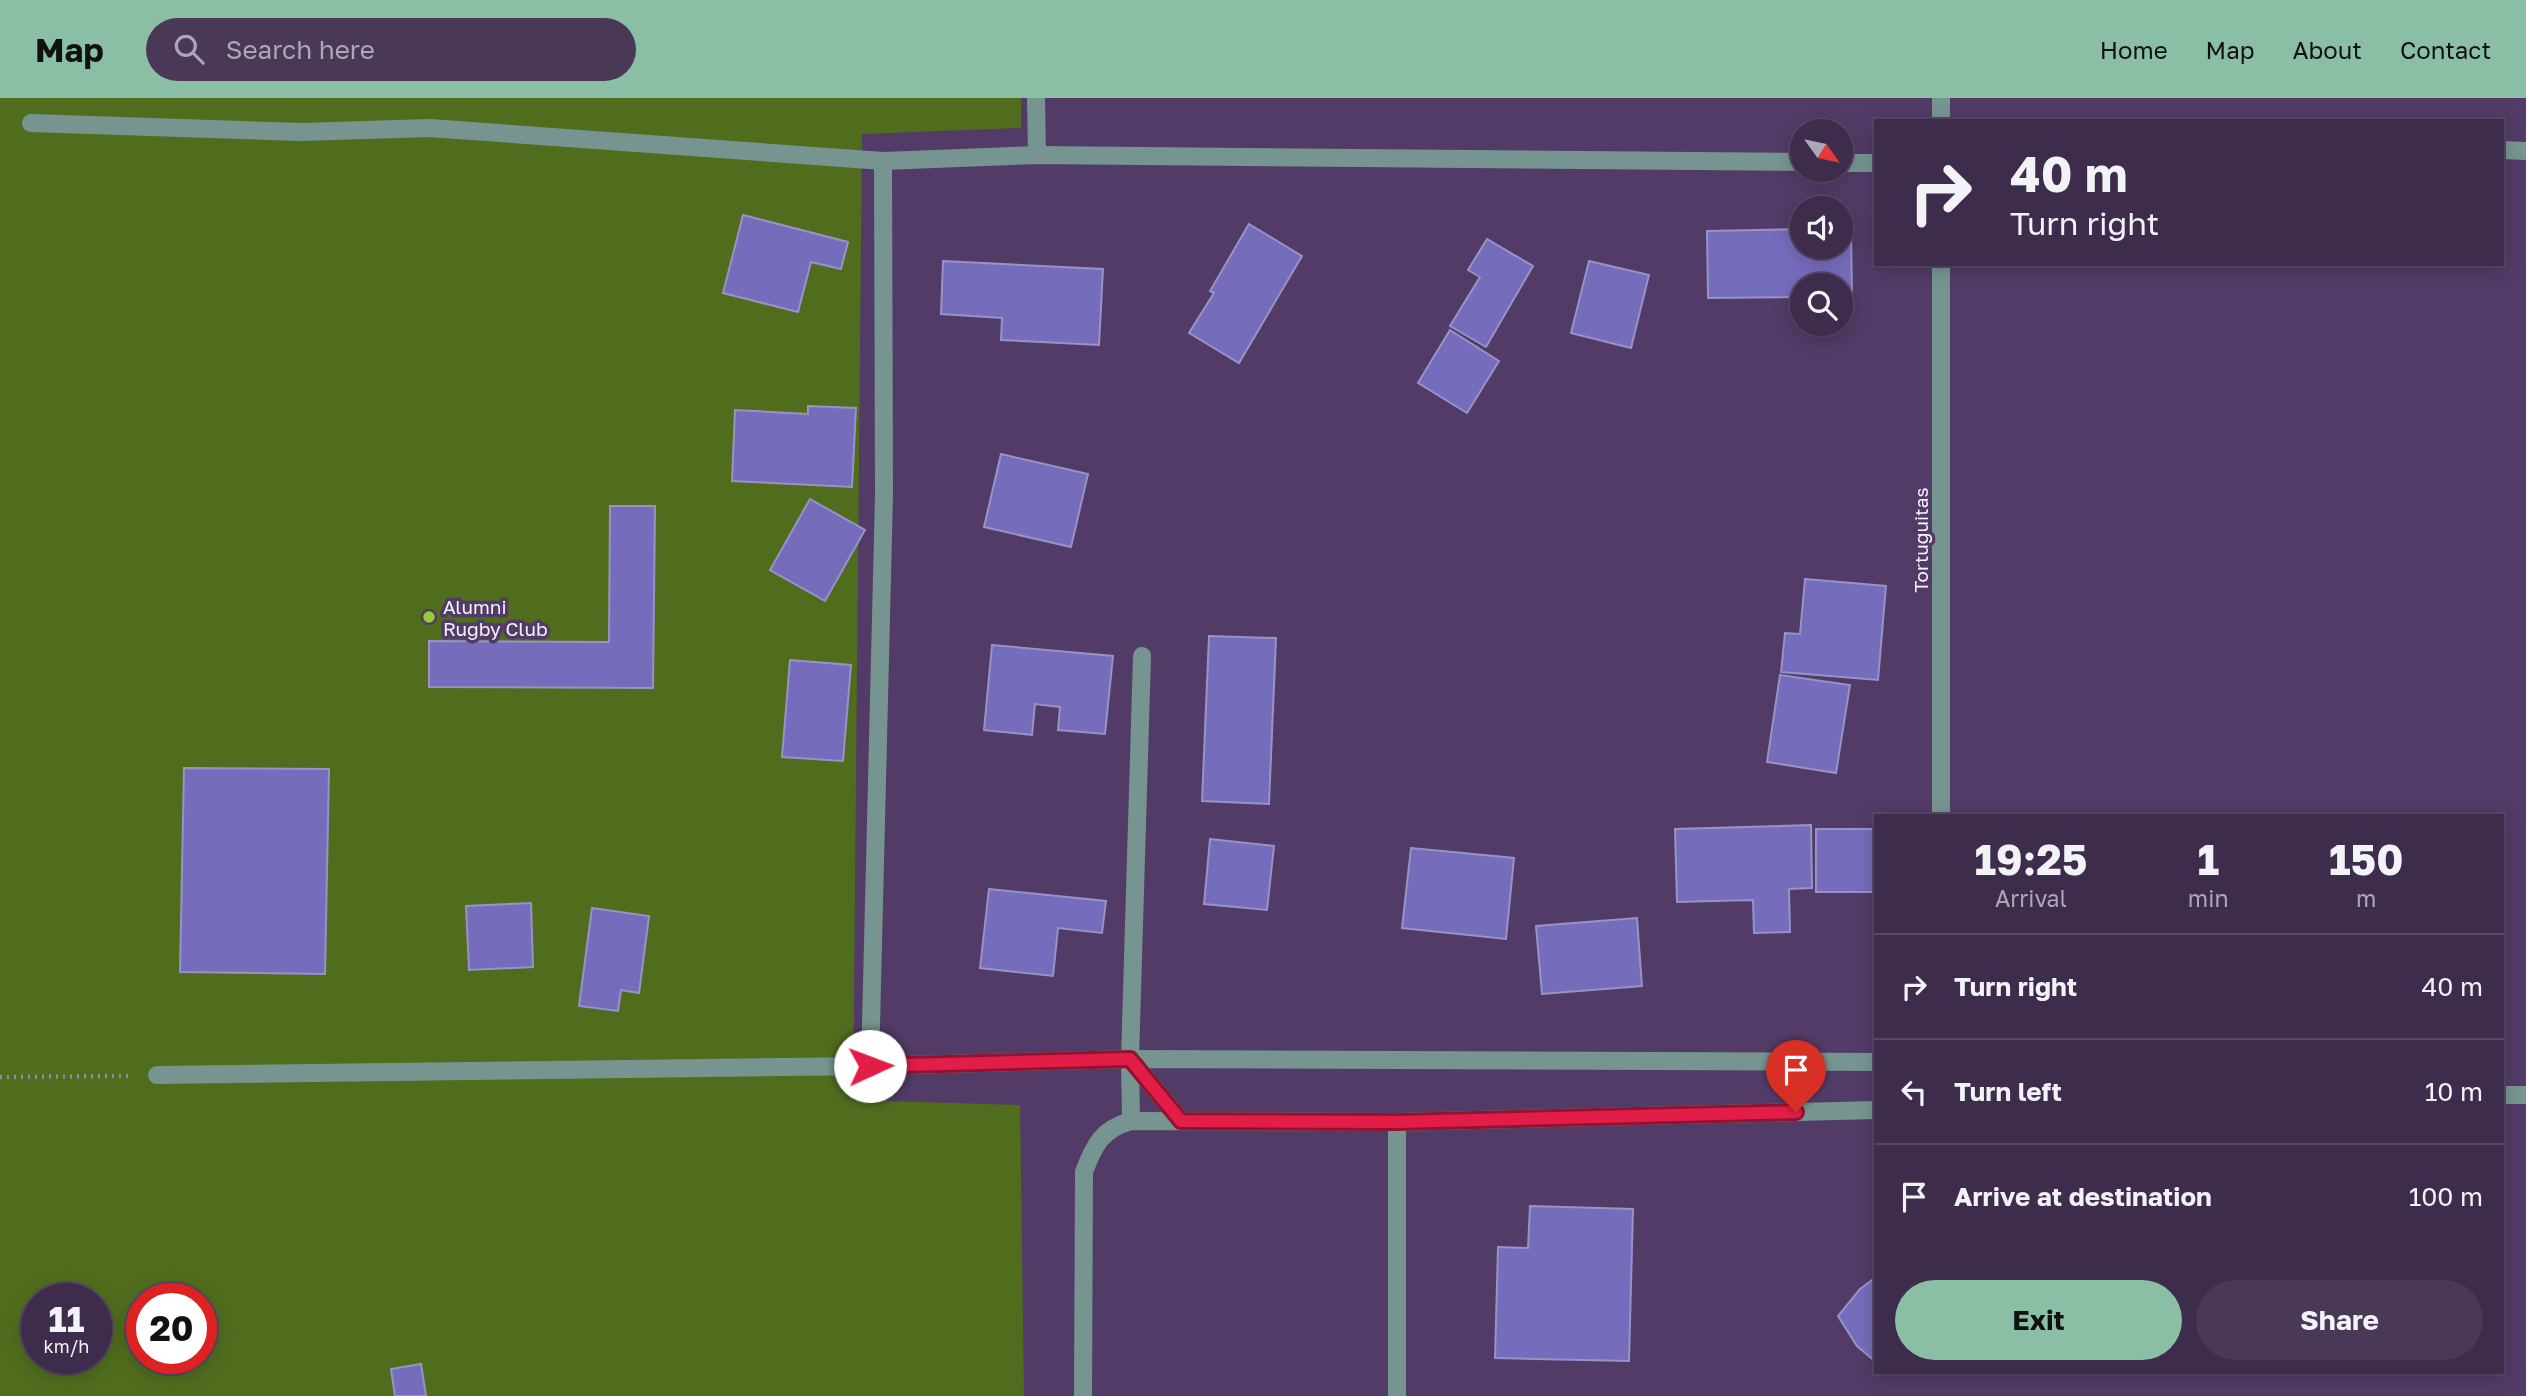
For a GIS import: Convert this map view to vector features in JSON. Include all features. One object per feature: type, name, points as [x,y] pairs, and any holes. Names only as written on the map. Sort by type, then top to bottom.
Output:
[{"type":"street","points":[[1036,98],[1037,155]]},
{"type":"street","points":[[1941,98],[1941,119]]},
{"type":"street","points":[[31,122],[302,132],[430,128],[883,161],[1037,155],[1790,162]]},
{"type":"street","points":[[2504,150],[2526,151]]},
{"type":"street","points":[[870,1066],[884,495],[883,161]]},
{"type":"street","points":[[1853,163],[1874,163]]},
{"type":"street","name":"Tortuguitas","points":[[1941,266],[1941,814]]},
{"type":"street","points":[[1131,1121],[1130,1059],[1142,656]]},
{"type":"street","points":[[1130,1059],[1181,1121]]},
{"type":"street","points":[[157,1075],[870,1066],[1130,1059],[1874,1062]]},
{"type":"street","points":[[2504,1095],[2526,1095]]},
{"type":"street","points":[[1083,1396],[1084,1172],[1096,1142],[1112,1126],[1131,1121],[1397,1122],[1874,1110]]},
{"type":"street","points":[[1397,1122],[1397,1396]]},
{"type":"path","points":[[0,1077],[157,1075]]},
{"type":"green space","name":"Alumni Rugby Club","points":[[0,98],[1021,98],[1021,128],[862,134],[853,1100],[1020,1105],[1024,1396],[0,1396]]},
{"type":"building","points":[[743,215],[848,242],[841,269],[811,262],[798,312],[723,293]]},
{"type":"building","points":[[1249,224],[1302,256],[1239,363],[1189,333],[1214,293],[1210,291]]},
{"type":"building","points":[[1790,229],[1790,259],[1851,259],[1852,273],[1790,273],[1790,297],[1708,298],[1707,231]]},
{"type":"building","points":[[1487,239],[1533,266],[1486,347],[1450,326],[1480,277],[1468,270]]},
{"type":"building","points":[[943,261],[1103,269],[1099,345],[1001,340],[1002,318],[941,314]]},
{"type":"building","points":[[1589,261],[1649,275],[1631,348],[1571,333]]},
{"type":"building","points":[[1450,330],[1499,361],[1467,413],[1418,383]]},
{"type":"building","points":[[808,406],[856,408],[852,487],[732,481],[735,410],[808,414]]},
{"type":"building","points":[[1001,454],[1088,474],[1071,547],[984,527]]},
{"type":"building","points":[[810,499],[865,530],[825,601],[770,570]]},
{"type":"building","points":[[610,506],[655,506],[653,688],[429,687],[429,641],[609,642]]},
{"type":"building","points":[[1805,579],[1886,586],[1878,680],[1781,672],[1785,633],[1800,634]]},
{"type":"building","points":[[1209,636],[1276,638],[1269,804],[1202,801]]},
{"type":"building","points":[[992,645],[1113,656],[1105,734],[1058,730],[1060,707],[1035,704],[1032,735],[984,730]]},
{"type":"building","points":[[790,660],[851,665],[843,761],[782,757]]},
{"type":"building","points":[[1780,675],[1850,685],[1836,773],[1767,762]]},
{"type":"building","points":[[184,768],[329,769],[325,974],[180,972]]},
{"type":"building","points":[[1811,825],[1812,888],[1789,889],[1790,932],[1754,933],[1753,900],[1677,902],[1675,829]]},
{"type":"building","points":[[1816,829],[1874,829],[1874,892],[1816,892]]},
{"type":"building","points":[[1210,839],[1274,846],[1267,910],[1204,904]]},
{"type":"building","points":[[1411,848],[1514,858],[1506,939],[1402,928]]},
{"type":"building","points":[[989,889],[1106,901],[1102,933],[1058,928],[1053,976],[980,968]]},
{"type":"building","points":[[531,903],[533,967],[469,970],[466,906]]},
{"type":"building","points":[[592,908],[649,916],[639,993],[621,990],[618,1011],[579,1006]]},
{"type":"building","points":[[1637,918],[1642,986],[1542,994],[1536,926]]},
{"type":"building","points":[[1530,1206],[1633,1209],[1629,1361],[1495,1358],[1498,1247],[1528,1248]]},
{"type":"building","points":[[1874,1278],[1874,1360],[1857,1346],[1838,1316],[1860,1289]]},
{"type":"building","points":[[421,1364],[426,1396],[395,1396],[391,1369]]},
{"type":"place","name":"Alumni Rugby Club","points":[[429,617]]},
{"type":"route","points":[[870,1066],[1130,1059],[1181,1121],[1397,1122],[1796,1112]]}]
